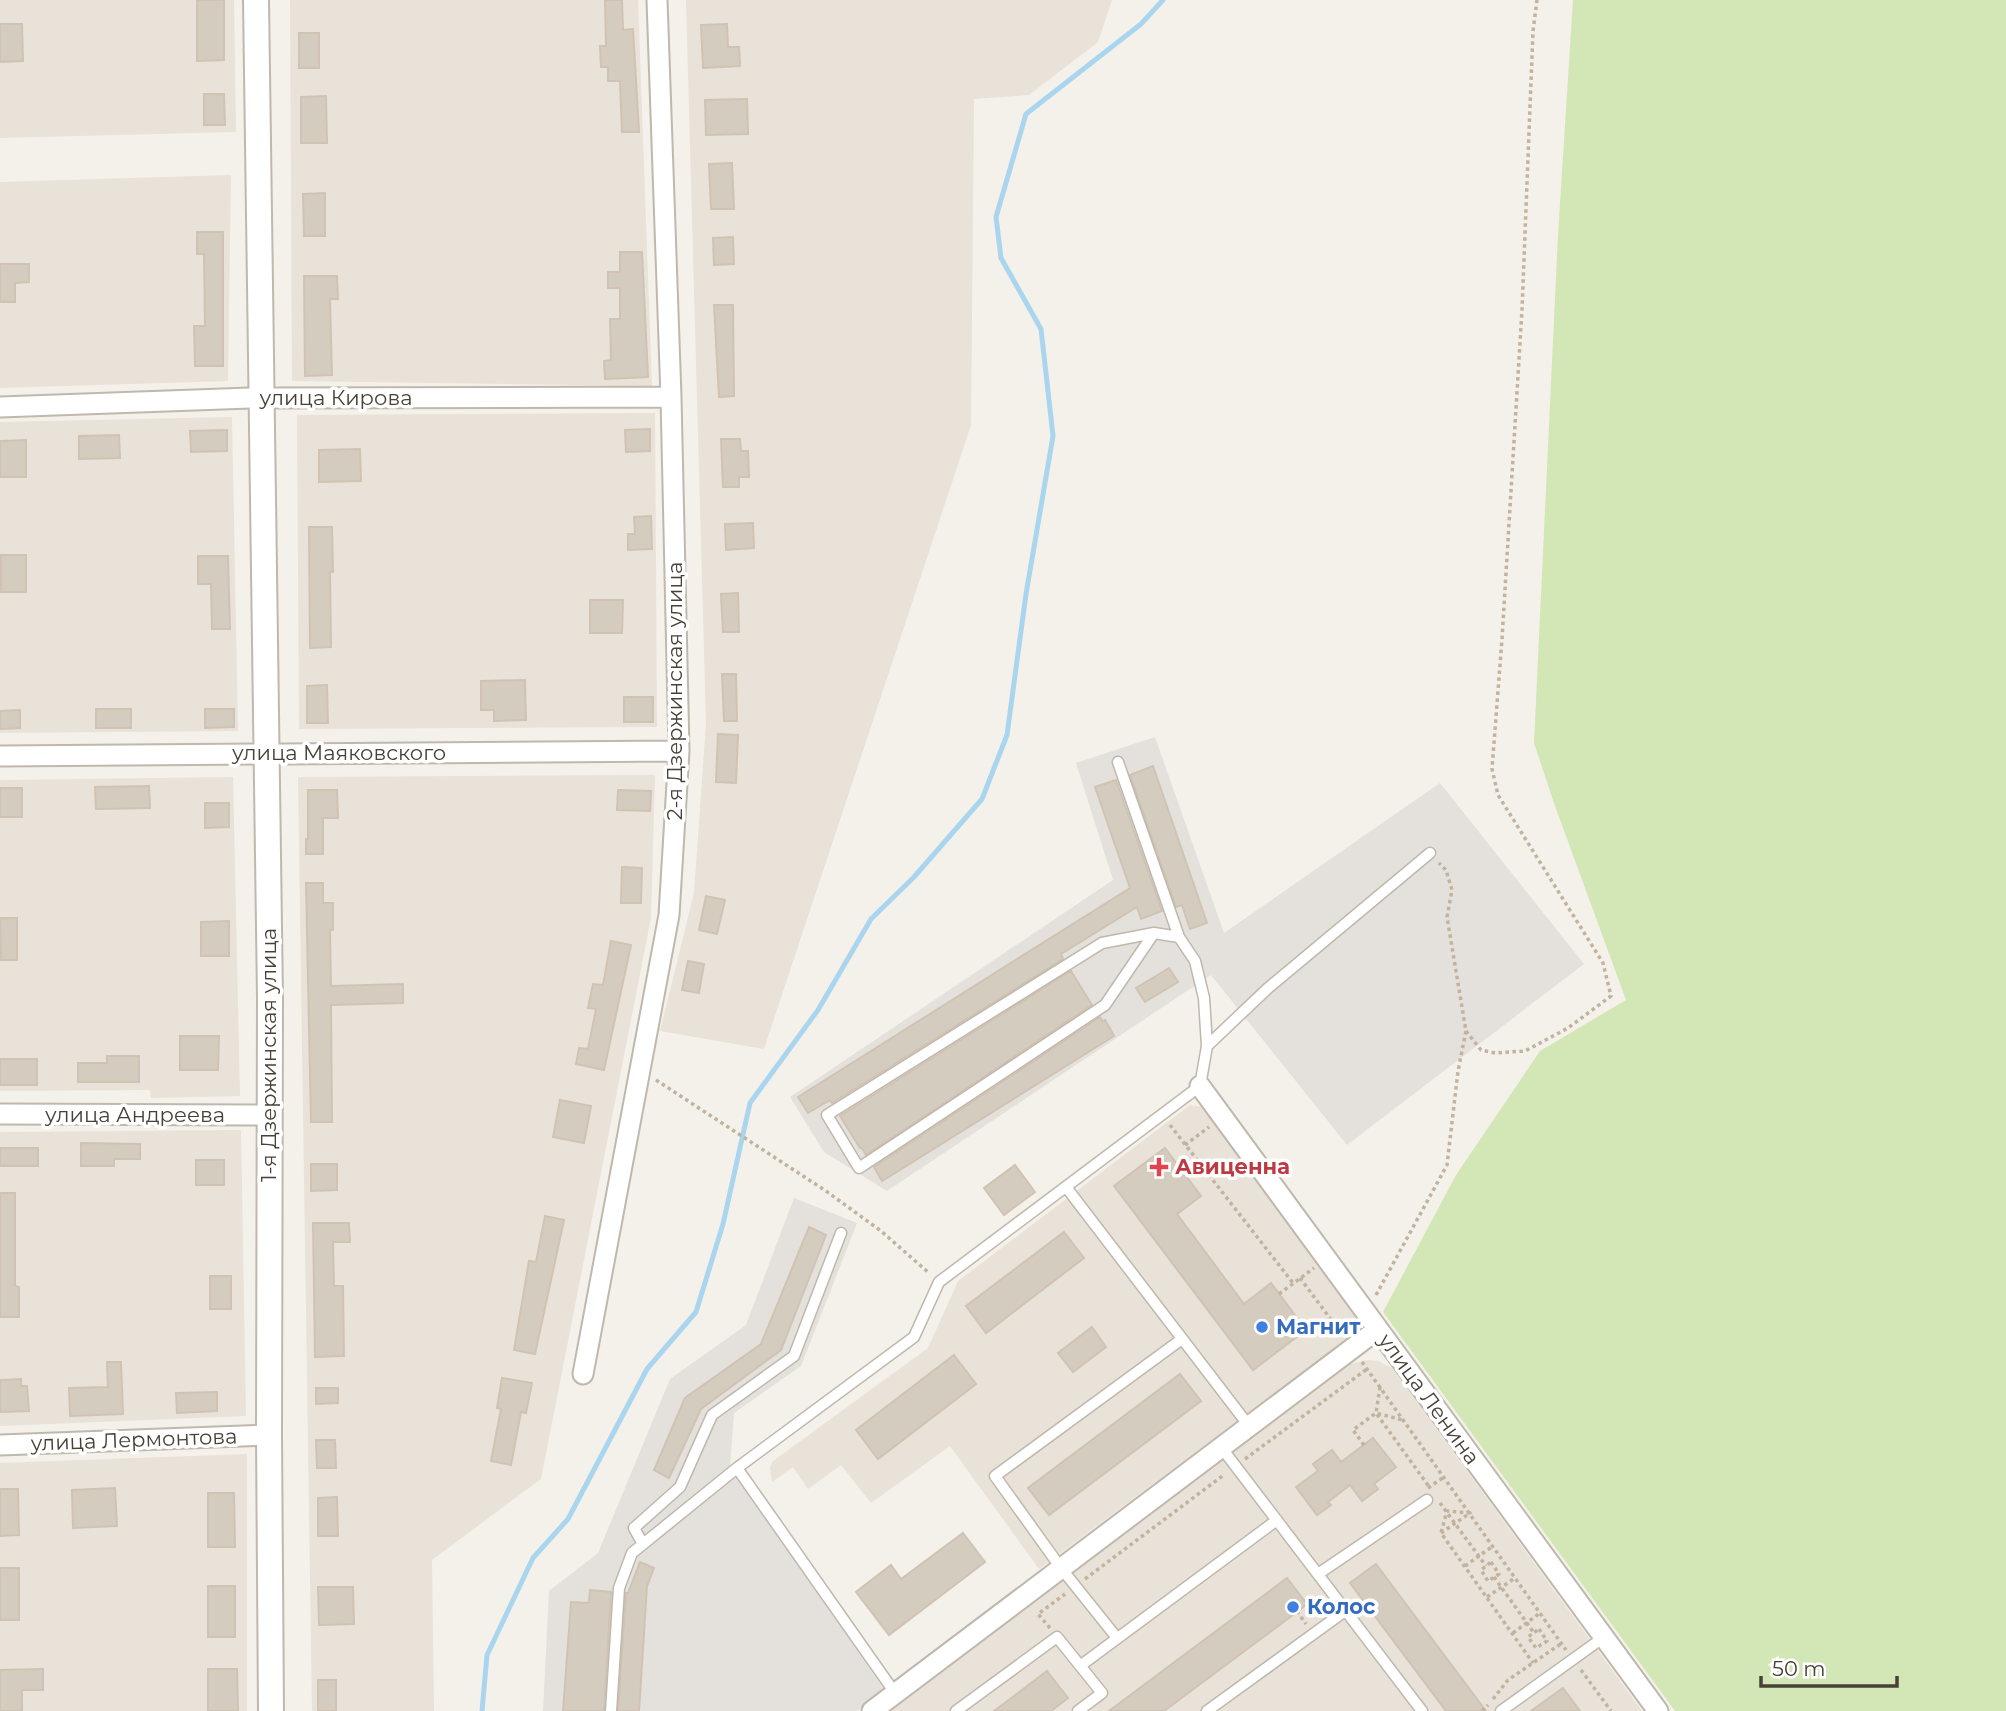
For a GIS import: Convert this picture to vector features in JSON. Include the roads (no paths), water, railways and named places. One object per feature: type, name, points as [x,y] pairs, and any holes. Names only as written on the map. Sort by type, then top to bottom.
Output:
[{"type":"street","name":"1-я Дзержинская улица","points":[[256,0],[270,998],[271,1711]]},
{"type":"street","name":"2-я Дзержинская улица","points":[[583,1374],[669,915],[679,751],[671,397],[657,0]]},
{"type":"street","name":"улица Кирова","points":[[0,407],[260,398],[671,397]]},
{"type":"street","name":"улица Маяковского","points":[[0,756],[679,751]]},
{"type":"street","name":"улица Ленина","points":[[1200,1086],[1658,1711]]},
{"type":"street","name":"улица Андреева","points":[[0,1114],[270,1115]]},
{"type":"street","points":[[872,1711],[1378,1329]]},
{"type":"street","name":"улица Лермонтова","points":[[0,1446],[269,1435]]},
{"type":"lane","points":[[611,1711],[619,1588],[632,1553],[737,1468],[914,1337],[939,1282],[1200,1086],[1207,1046],[1204,998],[1195,961],[1179,937],[1118,762]]},
{"type":"lane","points":[[1207,1046],[1267,989],[1430,853]]},
{"type":"lane","points":[[1154,933],[1105,1005],[859,1168],[827,1115],[1102,943],[1154,933],[1179,937]]},
{"type":"lane","points":[[1066,1187],[1249,1426]]},
{"type":"lane","points":[[643,1544],[634,1528],[680,1487],[712,1415],[794,1356],[841,1233]]},
{"type":"lane","points":[[1117,1638],[1061,1568],[995,1476],[1182,1339]]},
{"type":"lane","points":[[1222,1447],[1422,1711]]},
{"type":"lane","points":[[737,1468],[895,1693]]},
{"type":"lane","points":[[1318,1574],[1427,1500]]},
{"type":"lane","points":[[1080,1666],[1277,1520]]},
{"type":"lane","points":[[1208,1711],[1345,1611]]},
{"type":"lane","points":[[1501,1711],[1604,1636]]},
{"type":"lane","points":[[956,1711],[1056,1637],[1102,1693],[1078,1711]]},
{"type":"waterway","points":[[482,1711],[487,1655],[533,1558],[568,1519],[647,1369],[696,1312],[723,1224],[750,1103],[818,1010],[871,919],[914,877],[982,799],[1007,735],[1026,594],[1053,436],[1041,329],[1001,258],[996,217],[1026,114],[1141,24],[1163,0]]},
{"type":"place","name":"Авиценна","points":[[1159,1167]]},
{"type":"place","name":"Магнит","points":[[1262,1327]]},
{"type":"place","name":"Колос","points":[[1293,1607]]}]
